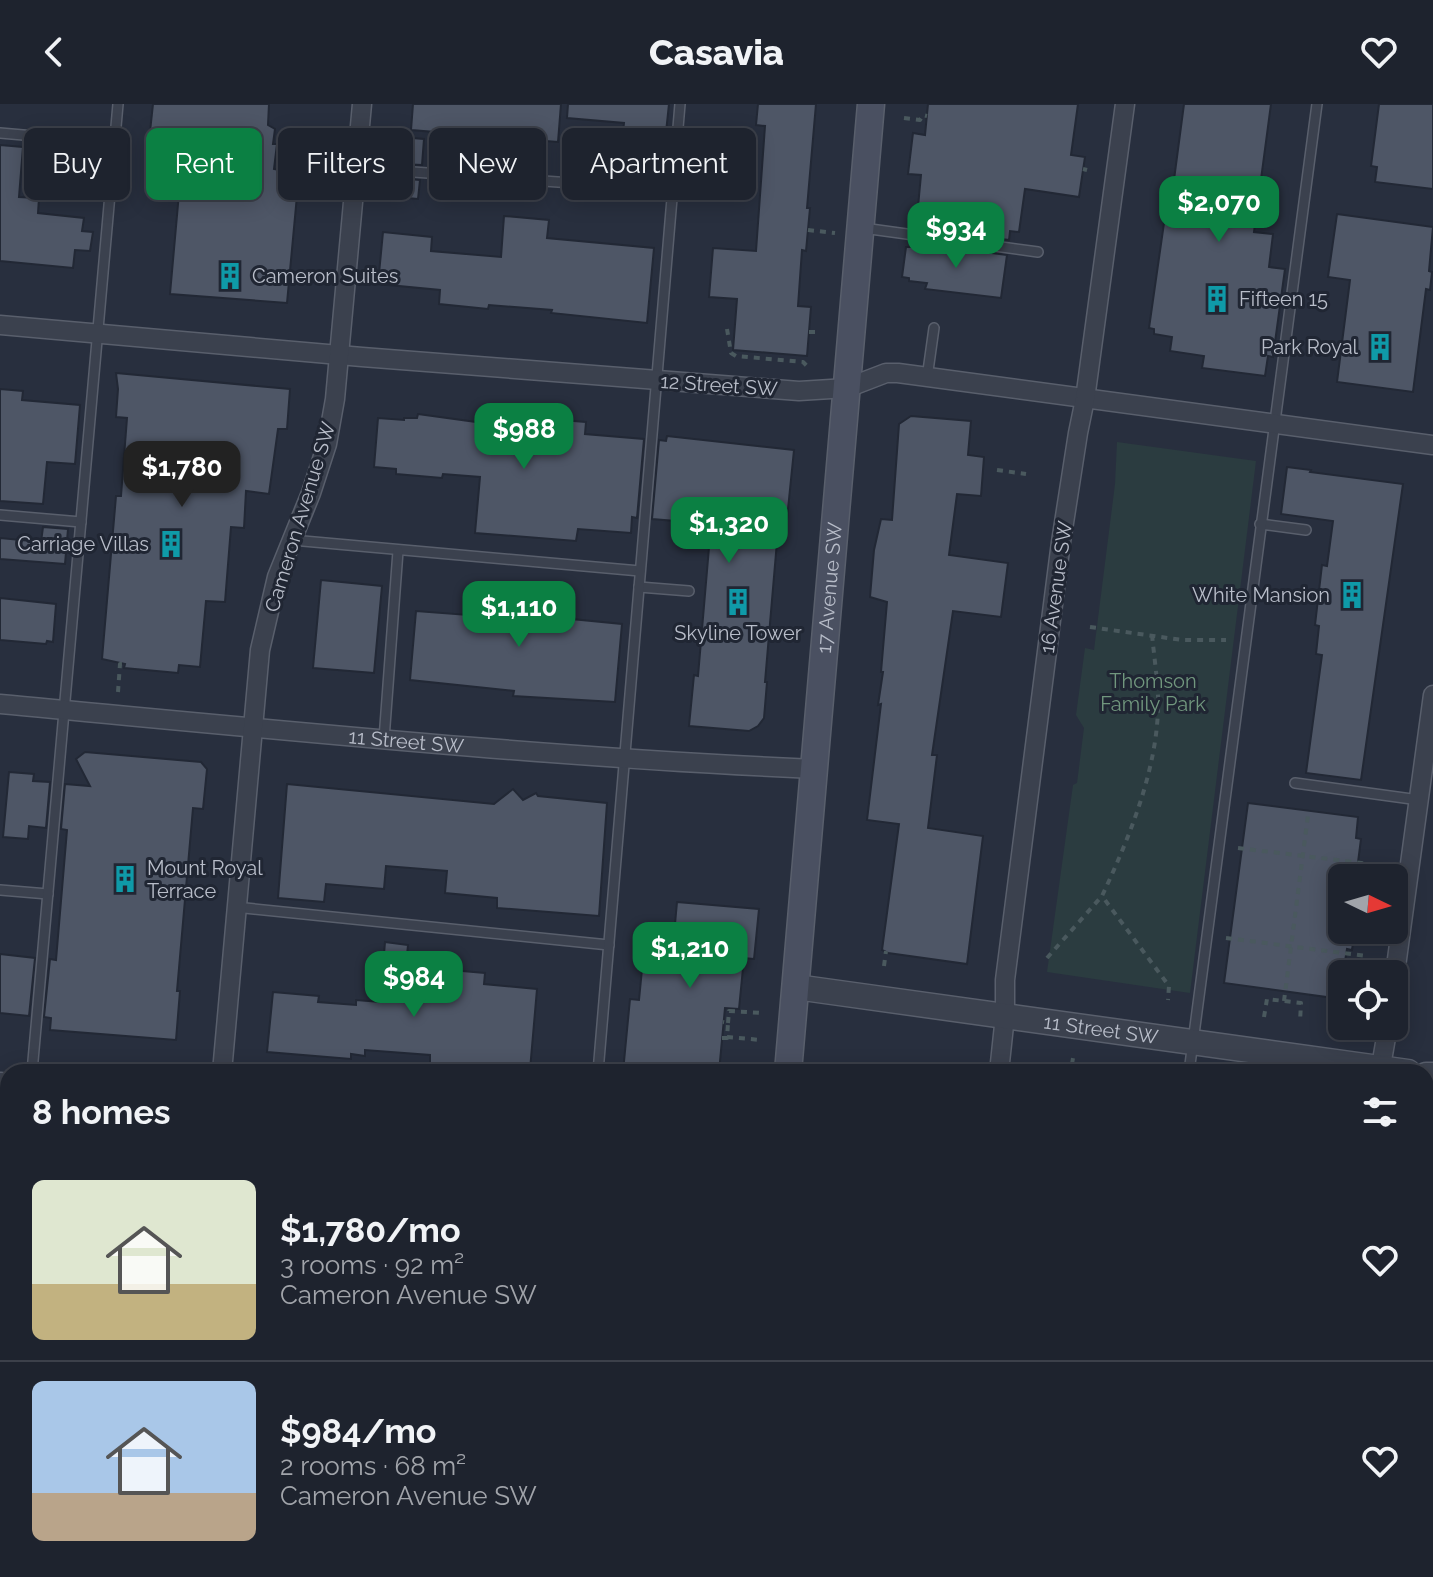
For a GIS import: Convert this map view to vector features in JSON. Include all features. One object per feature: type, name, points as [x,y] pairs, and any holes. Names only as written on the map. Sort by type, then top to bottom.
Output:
[{"type":"main road","name":"17 Avenue SW","points":[[789,1064],[847,388],[851,230],[871,104]]},
{"type":"street","name":"Cameron Avenue SW","points":[[360,128],[362,104]]},
{"type":"street","name":"16 Avenue SW","points":[[1000,1064],[1005,980],[1061,542],[1085,399],[1125,104]]},
{"type":"street","name":"Cameron Avenue SW","points":[[223,1064],[260,650],[277,577],[327,444],[335,399],[353,200]]},
{"type":"street","name":"12 Street SW","points":[[0,325],[799,391],[847,388],[886,373],[1433,445]]},
{"type":"street","points":[[1397,960],[1433,695]]},
{"type":"street","name":"11 Street SW","points":[[0,704],[727,767],[814,769]]},
{"type":"street","name":"11 Street SW","points":[[796,987],[1338,1064]]},
{"type":"street","points":[[1381,1064],[1385,1040]]},
{"type":"lane","points":[[116,128],[118,104]]},
{"type":"lane","points":[[678,128],[680,104]]},
{"type":"lane","points":[[1190,1064],[1317,104]]},
{"type":"lane","points":[[0,133],[24,135]]},
{"type":"lane","points":[[413,172],[562,182]]},
{"type":"lane","points":[[33,1064],[110,200]]},
{"type":"lane","points":[[599,1064],[671,200]]},
{"type":"lane","points":[[851,230],[1038,252]]},
{"type":"lane","points":[[927,378],[934,328]]},
{"type":"lane","points":[[0,515],[81,522]]},
{"type":"lane","points":[[1260,524],[1306,530]]},
{"type":"lane","points":[[292,540],[640,571]]},
{"type":"lane","points":[[384,739],[398,551]]},
{"type":"lane","points":[[639,587],[689,591]]},
{"type":"lane","points":[[1295,783],[1419,800]]},
{"type":"lane","points":[[0,890],[48,894]]},
{"type":"lane","points":[[235,907],[609,945]]},
{"type":"path","points":[[904,118],[920,120],[923,115],[927,116]]},
{"type":"path","points":[[808,230],[851,230]]},
{"type":"path","points":[[727,329],[731,353],[736,356],[784,357],[803,362],[811,370]]},
{"type":"path","points":[[809,332],[821,332]]},
{"type":"path","points":[[735,367],[736,356]]},
{"type":"path","points":[[997,470],[1026,474]]},
{"type":"path","points":[[1090,627],[1182,640],[1226,640]]},
{"type":"path","points":[[1047,958],[1102,896],[1120,858],[1143,789],[1154,742],[1158,699],[1152,635]]},
{"type":"path","points":[[118,692],[120,664],[125,664]]},
{"type":"path","points":[[1284,1001],[1308,815]]},
{"type":"path","points":[[1238,848],[1369,864]]},
{"type":"path","points":[[1102,896],[1169,986],[1168,1000]]},
{"type":"path","points":[[1226,938],[1366,956]]},
{"type":"path","points":[[884,966],[886,951]]},
{"type":"path","points":[[1264,1017],[1267,999],[1301,1003],[1300,1022]]},
{"type":"path","points":[[761,1040],[725,1037],[726,1022],[729,1011],[763,1013]]},
{"type":"green space","name":"Thomson Family Park","points":[[1117,442],[1256,461],[1190,993],[1047,972],[1073,785],[1077,783],[1084,728],[1076,715],[1085,648],[1094,650],[1115,484]]},
{"type":"building","points":[[153,104],[269,104],[268,125],[275,129],[273,144],[277,144],[274,169],[278,170],[278,200],[297,200],[287,303],[170,294],[178,200],[262,200],[262,128],[150,128]]},
{"type":"building","points":[[413,104],[561,104],[558,142],[546,141],[546,128],[429,128],[429,131],[411,128]]},
{"type":"building","points":[[568,104],[669,104],[666,128],[623,128],[624,123],[567,118]]},
{"type":"building","points":[[758,104],[816,104],[807,208],[810,208],[806,251],[802,250],[798,306],[811,307],[807,356],[733,350],[737,299],[709,297],[713,248],[756,251],[765,126],[756,125]]},
{"type":"building","points":[[928,104],[1078,104],[1071,155],[1085,157],[1079,197],[1025,189],[1019,232],[1010,231],[1009,240],[916,228],[921,175],[908,174],[913,133],[925,135]]},
{"type":"building","name":"Fifteen 15","points":[[1184,104],[1271,104],[1254,232],[1273,234],[1269,267],[1285,269],[1273,357],[1268,356],[1265,376],[1202,368],[1204,356],[1170,351],[1172,337],[1154,334],[1154,329],[1149,328],[1166,209],[1170,210]]},
{"type":"building","points":[[1379,104],[1433,104],[1433,189],[1375,182],[1377,167],[1371,166]]},
{"type":"building","points":[[413,138],[424,139],[422,165],[413,165]]},
{"type":"building","points":[[0,145],[23,147],[19,197],[39,200],[38,213],[84,218],[82,231],[93,232],[90,251],[75,250],[73,268],[0,261]]},
{"type":"building","points":[[413,179],[420,180],[418,199],[413,199]]},
{"type":"building","points":[[1337,214],[1433,227],[1430,290],[1426,289],[1413,392],[1337,382],[1350,280],[1328,277]]},
{"type":"building","points":[[504,216],[549,220],[547,238],[654,248],[647,323],[551,313],[552,310],[439,304],[440,290],[378,284],[383,232],[432,237],[431,251],[501,257]]},
{"type":"building","points":[[915,243],[1007,255],[1001,298],[925,289],[927,283],[902,277],[906,247],[914,247]]},
{"type":"building","points":[[116,373],[290,389],[287,429],[278,429],[269,494],[246,491],[244,528],[231,527],[225,602],[206,601],[200,667],[179,665],[178,673],[124,668],[125,664],[102,659],[116,496],[121,496],[127,418],[116,417]]},
{"type":"building","points":[[0,389],[23,391],[22,400],[80,405],[75,464],[47,462],[43,504],[0,501]]},
{"type":"building","points":[[418,414],[484,423],[485,414],[586,422],[585,434],[644,439],[637,518],[632,517],[631,533],[578,529],[576,541],[475,533],[480,477],[396,474],[396,469],[374,467],[378,418],[404,420],[417,418]]},
{"type":"building","points":[[911,416],[971,421],[968,455],[984,457],[981,496],[957,494],[949,555],[1008,563],[1001,617],[953,611],[932,755],[937,755],[928,828],[983,836],[967,964],[882,950],[899,824],[867,820],[881,704],[878,705],[887,602],[870,597],[874,550],[881,519],[892,520],[899,424]]},
{"type":"building","points":[[667,436],[794,450],[787,519],[779,518],[764,718],[749,731],[689,726],[694,675],[698,676],[711,524],[652,519],[659,440],[666,441]]},
{"type":"building","points":[[1287,467],[1403,484],[1361,780],[1306,773],[1322,655],[1316,654],[1319,626],[1315,625],[1322,565],[1327,566],[1333,521],[1281,514]]},
{"type":"building","points":[[43,527],[68,529],[65,564],[0,559],[0,538],[41,542]]},
{"type":"building","points":[[321,580],[382,586],[374,673],[313,668]]},
{"type":"building","points":[[521,595],[573,599],[572,619],[622,624],[615,702],[513,696],[514,691],[410,680],[416,611],[468,615],[470,596],[521,600]]},
{"type":"building","points":[[0,598],[56,604],[53,642],[0,640]]},
{"type":"building","points":[[85,752],[201,762],[207,769],[203,809],[193,808],[177,991],[180,991],[176,1040],[50,1030],[51,1018],[44,1017],[50,959],[56,960],[67,830],[61,829],[65,784],[90,786],[76,759]]},
{"type":"building","points":[[9,772],[34,774],[33,781],[50,782],[46,828],[29,826],[28,839],[3,837]]},
{"type":"building","points":[[287,784],[494,804],[513,789],[523,800],[536,793],[538,796],[607,803],[599,916],[497,908],[497,898],[445,893],[447,871],[386,866],[384,889],[326,884],[324,902],[278,898]]},
{"type":"building","points":[[1248,803],[1358,817],[1356,838],[1361,839],[1358,864],[1328,864],[1328,944],[1353,944],[1352,950],[1347,949],[1345,960],[1328,960],[1328,997],[1224,983]]},
{"type":"building","points":[[677,902],[759,909],[754,959],[744,958],[739,1009],[725,1008],[720,1064],[624,1064],[630,999],[639,1000],[644,949],[656,950],[657,934],[674,935]]},
{"type":"building","points":[[385,942],[408,945],[406,966],[485,973],[484,984],[537,989],[531,1064],[430,1064],[430,1055],[365,1050],[365,1056],[351,1054],[351,1059],[267,1052],[273,992],[319,996],[318,1002],[356,1005],[356,1000],[380,1002]]},
{"type":"building","points":[[0,954],[35,958],[29,1016],[0,1013]]},
{"type":"place","name":"Cameron Suites","points":[[230,276]]},
{"type":"place","name":"Fifteen 15","points":[[1217,299]]},
{"type":"place","name":"Park Royal","points":[[1380,347]]},
{"type":"place","name":"Carriage Villas","points":[[171,544]]},
{"type":"place","name":"White Mansion","points":[[1352,595]]},
{"type":"place","name":"Skyline Tower","points":[[738,602]]},
{"type":"place","name":"Mount Royal Terrace","points":[[125,879]]}]
